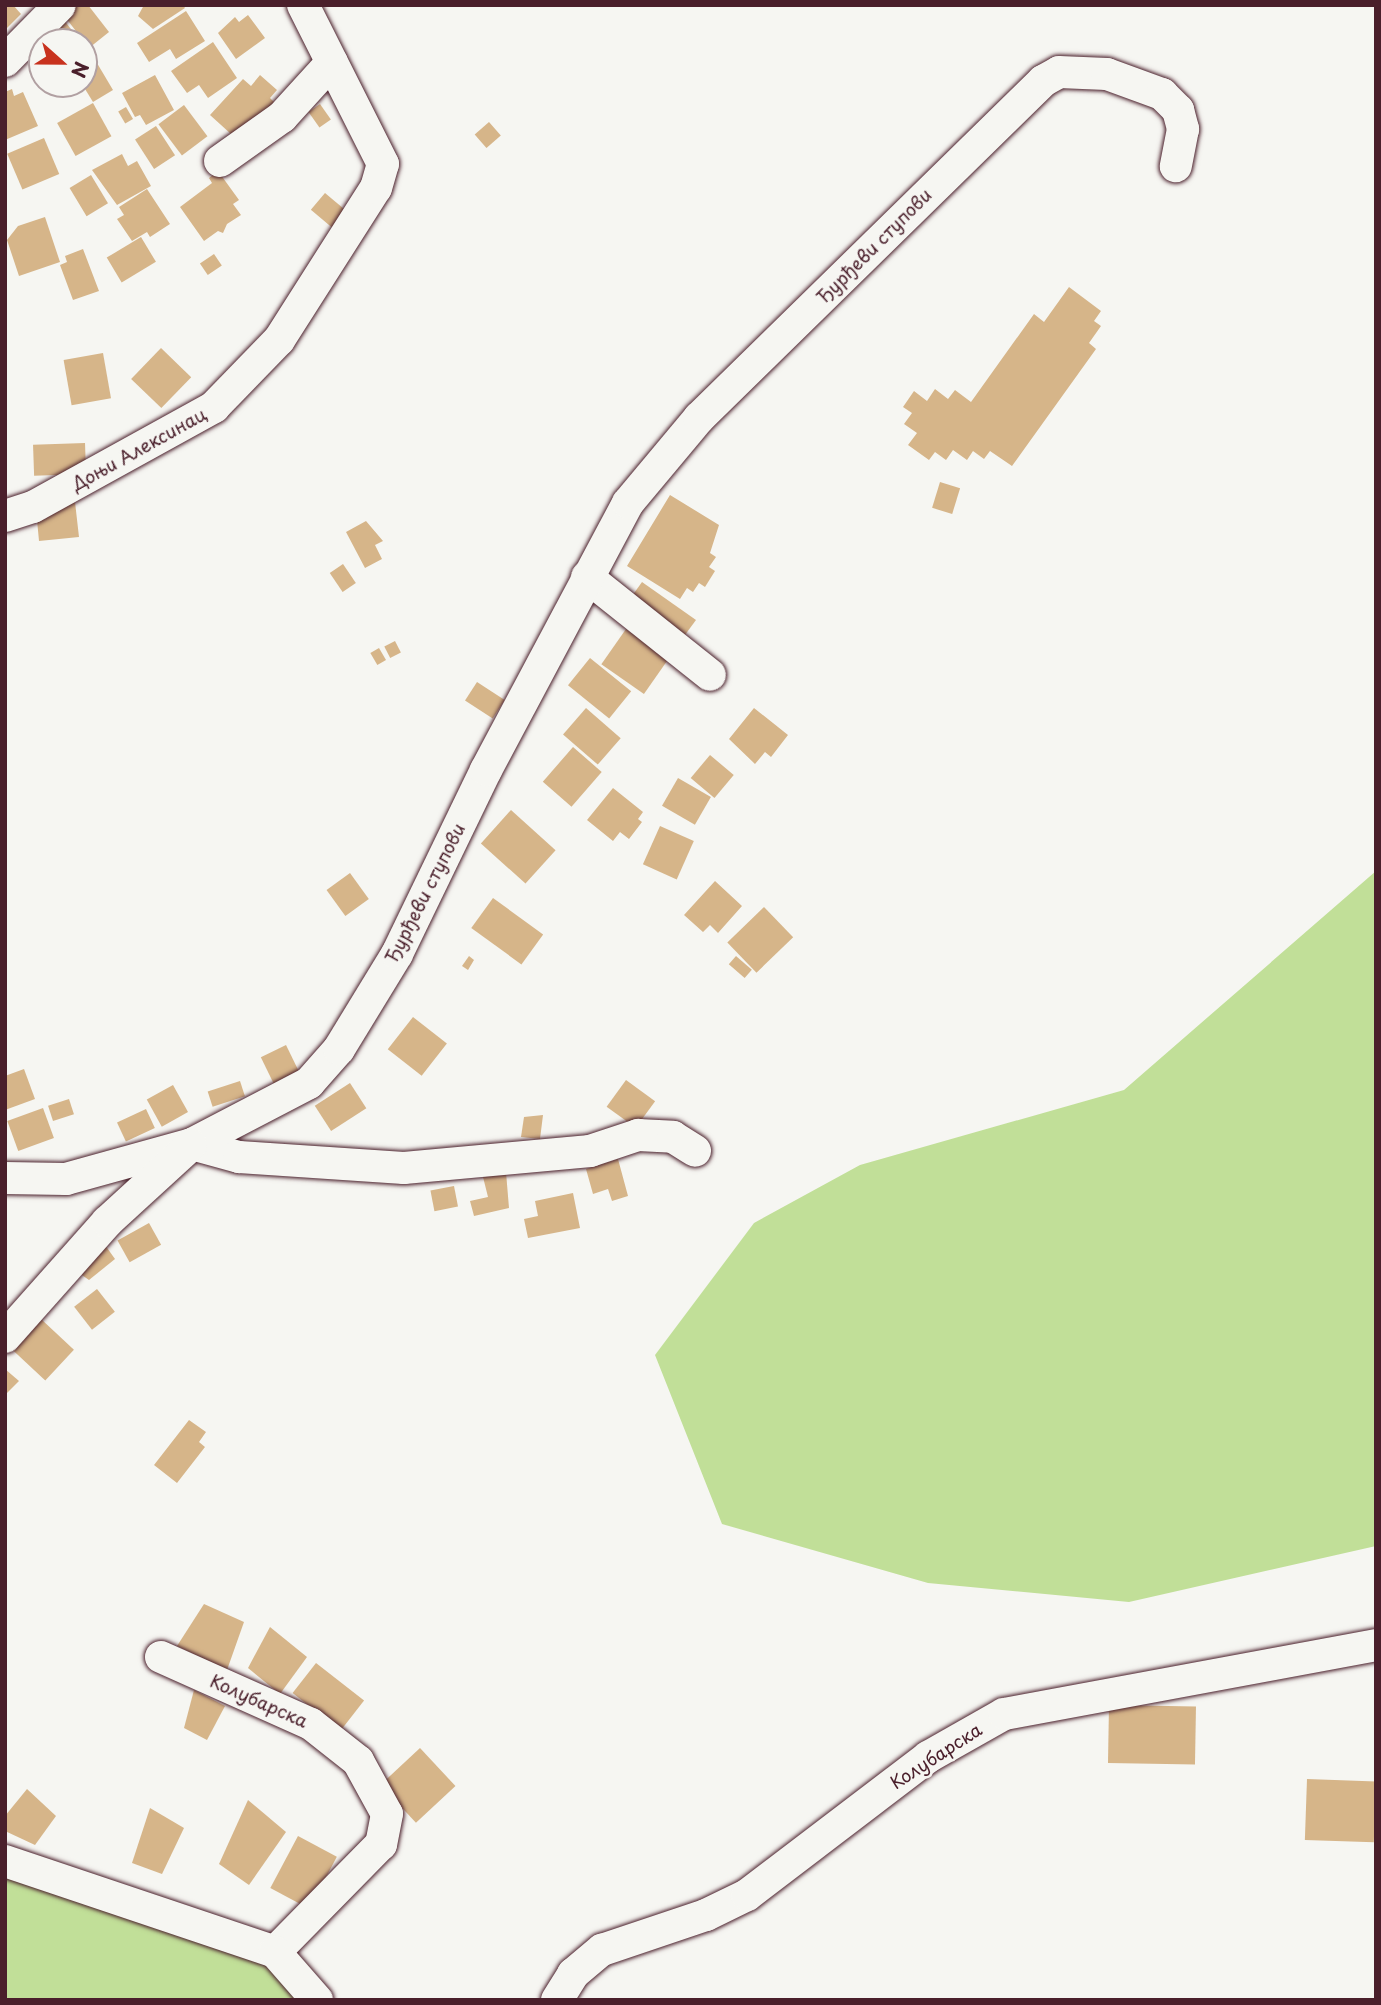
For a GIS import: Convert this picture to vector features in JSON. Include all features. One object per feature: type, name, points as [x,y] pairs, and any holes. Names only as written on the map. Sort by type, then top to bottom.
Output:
[{"type":"street","points":[[5,61],[60,5]]},
{"type":"street","points":[[220,161],[282,117],[332,62],[303,5]]},
{"type":"street","name":"Доњи Алексинац","points":[[5,516],[33,508],[214,407],[279,340],[376,188],[383,163],[332,62]]},
{"type":"street","name":"Ђурђеви ступови","points":[[5,1178],[66,1179],[192,1144],[309,1083],[339,1049],[397,954],[587,577],[628,503],[677,440],[1043,81],[1059,72],[1107,74],[1162,94],[1178,110],[1183,129],[1176,166]]},
{"type":"street","points":[[587,577],[710,676]]},
{"type":"street","points":[[5,1337],[107,1222],[192,1144],[239,1157],[404,1168],[590,1151],[638,1135],[673,1137],[695,1151]]},
{"type":"street","points":[[5,1194],[66,1179]]},
{"type":"street","name":"Колубарска","points":[[557,2000],[573,1974],[602,1950],[706,1915],[747,1895],[928,1757],[1004,1714],[1056,1701],[1235,1674],[1376,1645]]},
{"type":"street","name":"Колубарска","points":[[161,1657],[311,1724],[358,1761],[387,1814],[381,1844],[275,1952]]},
{"type":"street","points":[[5,1861],[275,1952],[317,2000]]},
{"type":"green space","points":[[1376,871],[1376,1546],[1129,1602],[928,1583],[722,1524],[655,1355],[754,1223],[860,1165],[1124,1090]]},
{"type":"green space","points":[[5,1857],[227,1936],[317,2000],[5,2000]]},
{"type":"building","points":[[5,5],[13,5],[21,14],[5,30]]},
{"type":"building","points":[[73,5],[88,5],[109,32],[98,41],[98,28],[74,28],[62,13]]},
{"type":"building","points":[[144,5],[183,5],[185,8],[153,29],[138,16]]},
{"type":"building","points":[[186,11],[205,41],[176,59],[170,49],[149,62],[137,43]]},
{"type":"building","points":[[60,15],[70,28],[49,28],[48,25]]},
{"type":"building","points":[[248,15],[265,38],[236,59],[218,33],[235,17],[239,22]]},
{"type":"building","points":[[213,42],[237,78],[208,98],[199,85],[187,93],[171,71]]},
{"type":"building","points":[[98,65],[113,90],[93,102],[91,98],[98,98]]},
{"type":"building","points":[[155,75],[174,110],[146,125],[140,115],[135,117],[122,93]]},
{"type":"building","points":[[260,75],[277,90],[270,98],[277,105],[242,144],[210,115],[243,79],[251,86]]},
{"type":"building","points":[[12,89],[14,96],[23,92],[38,126],[5,140],[5,92]]},
{"type":"building","points":[[93,103],[111,136],[76,156],[57,123]]},
{"type":"building","points":[[320,104],[331,120],[319,128],[309,112]]},
{"type":"building","points":[[184,105],[207,136],[182,155],[158,124]]},
{"type":"building","points":[[126,107],[133,119],[125,124],[118,112]]},
{"type":"building","points":[[489,122],[501,136],[486,148],[475,134]]},
{"type":"building","points":[[156,126],[175,155],[154,169],[135,140]]},
{"type":"building","points":[[44,138],[59,174],[22,190],[7,154]]},
{"type":"building","points":[[122,154],[128,166],[137,161],[151,186],[117,205],[92,170]]},
{"type":"building","points":[[218,171],[239,200],[233,204],[241,215],[227,224],[223,233],[218,231],[204,241],[180,207],[212,183],[209,178]]},
{"type":"building","points":[[91,175],[108,203],[87,216],[70,188]]},
{"type":"building","points":[[147,189],[170,224],[150,237],[147,232],[132,241],[117,219],[124,215],[119,207]]},
{"type":"building","points":[[325,193],[352,215],[338,232],[311,210]]},
{"type":"building","points":[[45,217],[60,262],[19,276],[7,240],[18,226]]},
{"type":"building","points":[[141,237],[156,262],[122,282],[107,258]]},
{"type":"building","points":[[83,249],[99,291],[73,300],[60,265],[67,262],[65,256]]},
{"type":"building","points":[[214,254],[222,266],[208,275],[200,264]]},
{"type":"building","points":[[1069,287],[1101,311],[1094,321],[1101,326],[1089,343],[1096,349],[1012,466],[990,451],[984,459],[973,451],[967,460],[953,450],[946,460],[935,452],[929,460],[908,445],[917,433],[904,424],[912,413],[903,407],[914,391],[927,401],[935,389],[948,399],[955,390],[971,402],[1034,314],[1044,322]]},
{"type":"building","points":[[161,348],[191,377],[161,408],[131,379]]},
{"type":"building","points":[[103,353],[111,398],[72,405],[64,360]]},
{"type":"building","points":[[85,443],[86,474],[34,476],[33,445]]},
{"type":"building","points":[[940,482],[960,488],[952,514],[932,508]]},
{"type":"building","points":[[670,495],[719,525],[710,553],[716,557],[709,567],[715,571],[705,587],[699,583],[693,592],[687,588],[680,599],[627,566]]},
{"type":"building","points":[[75,502],[79,537],[39,541],[37,520],[46,519],[46,512]]},
{"type":"building","points":[[366,521],[383,541],[375,545],[382,559],[365,568],[346,532]]},
{"type":"building","points":[[343,564],[356,583],[343,592],[330,573]]},
{"type":"building","points":[[642,582],[696,620],[682,639],[632,596]]},
{"type":"building","points":[[626,629],[669,659],[644,694],[601,664]]},
{"type":"building","points":[[395,641],[401,653],[390,658],[384,646]]},
{"type":"building","points":[[379,648],[386,660],[377,665],[370,653]]},
{"type":"building","points":[[590,658],[631,691],[609,719],[568,685]]},
{"type":"building","points":[[477,682],[505,700],[493,718],[465,700]]},
{"type":"building","points":[[586,708],[621,738],[598,765],[563,734]]},
{"type":"building","points":[[754,708],[788,735],[771,757],[765,752],[755,764],[729,739]]},
{"type":"building","points":[[573,747],[602,772],[572,807],[543,782]]},
{"type":"building","points":[[710,755],[734,775],[714,798],[691,778]]},
{"type":"building","points":[[678,778],[711,797],[695,825],[662,806]]},
{"type":"building","points":[[613,788],[643,812],[638,819],[642,822],[629,839],[620,832],[613,841],[587,820]]},
{"type":"building","points":[[511,810],[556,850],[525,884],[481,843]]},
{"type":"building","points":[[660,826],[694,841],[677,879],[643,864]]},
{"type":"building","points":[[350,873],[369,899],[345,916],[327,890]]},
{"type":"building","points":[[715,881],[742,906],[718,933],[710,925],[703,932],[684,915]]},
{"type":"building","points":[[493,898],[543,934],[521,964],[471,928]]},
{"type":"building","points":[[764,907],[793,937],[756,973],[727,942]]},
{"type":"building","points":[[469,956],[474,960],[468,970],[462,966]]},
{"type":"building","points":[[736,956],[752,970],[745,978],[729,964]]},
{"type":"building","points":[[413,1017],[447,1043],[422,1076],[388,1049]]},
{"type":"building","points":[[286,1045],[300,1074],[275,1086],[261,1057]]},
{"type":"building","points":[[24,1069],[35,1099],[5,1110],[5,1076]]},
{"type":"building","points":[[626,1080],[655,1101],[636,1128],[607,1107]]},
{"type":"building","points":[[240,1081],[245,1096],[213,1107],[208,1092]]},
{"type":"building","points":[[350,1083],[366,1108],[331,1131],[315,1106]]},
{"type":"building","points":[[173,1085],[188,1112],[162,1127],[147,1100]]},
{"type":"building","points":[[69,1099],[74,1114],[53,1121],[48,1106]]},
{"type":"building","points":[[43,1108],[54,1138],[18,1151],[7,1121]]},
{"type":"building","points":[[146,1109],[155,1128],[126,1142],[117,1123]]},
{"type":"building","points":[[543,1115],[540,1139],[521,1137],[524,1117]]},
{"type":"building","points":[[618,1159],[628,1196],[612,1201],[608,1189],[593,1194],[586,1169]]},
{"type":"building","points":[[506,1172],[509,1208],[474,1216],[470,1201],[488,1197],[483,1177]]},
{"type":"building","points":[[454,1186],[458,1207],[434,1211],[430,1191]]},
{"type":"building","points":[[573,1193],[580,1228],[528,1238],[524,1219],[538,1216],[535,1201]]},
{"type":"building","points":[[149,1223],[161,1245],[130,1262],[118,1240]]},
{"type":"building","points":[[100,1238],[115,1259],[89,1280],[76,1271]]},
{"type":"building","points":[[97,1289],[115,1312],[92,1330],[74,1307]]},
{"type":"building","points":[[41,1319],[74,1350],[45,1380],[12,1350]]},
{"type":"building","points":[[5,1369],[19,1381],[5,1395]]},
{"type":"building","points":[[189,1420],[206,1432],[199,1442],[205,1447],[177,1483],[154,1465]]},
{"type":"building","points":[[204,1604],[244,1622],[227,1670],[177,1646]]},
{"type":"building","points":[[270,1627],[307,1657],[280,1694],[248,1668]]},
{"type":"building","points":[[316,1663],[364,1701],[341,1730],[293,1693]]},
{"type":"building","points":[[194,1690],[225,1706],[207,1740],[184,1728]]},
{"type":"building","points":[[1109,1705],[1196,1707],[1195,1765],[1108,1763]]},
{"type":"building","points":[[420,1748],[455,1786],[416,1823],[381,1785]]},
{"type":"building","points":[[1307,1779],[1376,1781],[1374,1842],[1305,1840]]},
{"type":"building","points":[[27,1789],[56,1816],[35,1845],[5,1831],[5,1816]]},
{"type":"building","points":[[248,1800],[286,1832],[249,1885],[219,1864]]},
{"type":"building","points":[[150,1808],[184,1828],[162,1874],[132,1863]]},
{"type":"building","points":[[298,1836],[337,1857],[309,1909],[270,1888]]}]
